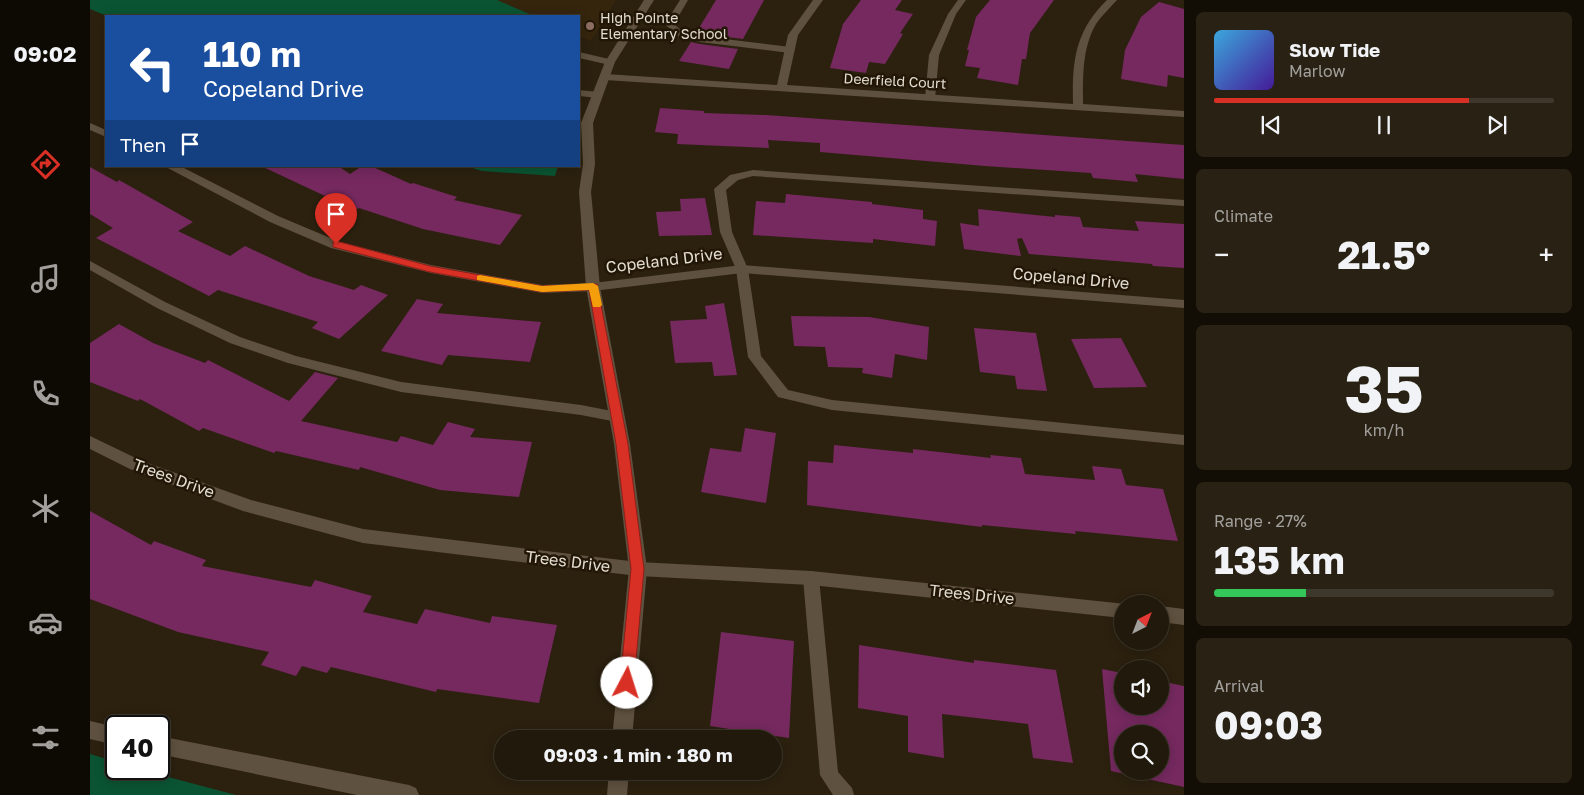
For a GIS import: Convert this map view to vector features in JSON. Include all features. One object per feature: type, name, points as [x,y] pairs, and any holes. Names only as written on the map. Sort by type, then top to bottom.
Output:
[{"type":"street","points":[[623,730],[638,569],[622,444],[593,286],[585,192],[589,164],[588,123],[610,62],[649,0]]},
{"type":"street","points":[[781,90],[793,35],[818,0]]},
{"type":"street","points":[[1078,107],[1080,47],[1098,12],[1112,0]]},
{"type":"street","name":"Deerfield Court","points":[[605,77],[781,90],[1184,114]]},
{"type":"street","points":[[90,126],[105,134]]},
{"type":"street","name":"Copeland Drive","points":[[172,167],[274,219],[336,244],[430,269],[542,289],[593,286],[742,269],[1184,304]]},
{"type":"street","name":"Trees Drive","points":[[90,442],[136,465],[249,506],[363,536],[638,569],[811,578],[1114,609]]},
{"type":"street","points":[[1169,615],[1184,617]]},
{"type":"street","points":[[90,730],[105,733]]},
{"type":"street","points":[[170,747],[409,795]]},
{"type":"street","points":[[617,795],[618,780]]},
{"type":"lane","points":[[684,0],[670,24],[680,34],[700,39],[790,50]]},
{"type":"lane","points":[[930,98],[934,55],[952,14],[962,0]]},
{"type":"lane","points":[[580,55],[610,62]]},
{"type":"lane","points":[[580,93],[598,94]]},
{"type":"lane","points":[[1184,203],[753,173],[734,177],[720,188],[726,232],[742,269],[755,357],[784,394],[832,405],[1184,440]]},
{"type":"lane","points":[[90,266],[161,305],[235,340],[293,360],[401,387],[581,410],[617,417]]},
{"type":"lane","points":[[811,578],[829,775],[845,795]]},
{"type":"shaded area","name":"High Pointe Elementary School","points":[[497,0],[616,0],[591,41],[580,36],[580,15],[532,15]]},
{"type":"green space","points":[[90,0],[497,0],[532,15],[105,15],[90,9]]},
{"type":"green space","points":[[469,167],[558,167],[555,176],[482,171]]},
{"type":"green space","points":[[90,754],[105,759],[105,780],[170,780],[170,777],[236,795],[90,795]]},
{"type":"building","points":[[716,0],[764,0],[743,39],[696,33]]},
{"type":"building","points":[[861,0],[902,0],[895,10],[913,14],[900,33],[903,34],[885,64],[869,62],[866,73],[830,68],[843,24]]},
{"type":"building","points":[[990,0],[1054,0],[1030,33],[1026,59],[1022,59],[1018,85],[977,78],[980,68],[965,66],[969,50],[967,50],[976,17]]},
{"type":"building","points":[[1159,2],[1184,9],[1184,78],[1168,75],[1167,87],[1121,79],[1125,50],[1141,17]]},
{"type":"building","points":[[691,42],[738,49],[729,69],[679,61]]},
{"type":"building","points":[[660,108],[704,111],[704,113],[766,115],[1184,145],[1184,179],[1135,174],[1138,182],[1093,178],[1091,173],[820,152],[820,143],[768,140],[769,148],[677,144],[678,134],[655,132]]},
{"type":"building","points":[[90,167],[117,182],[119,180],[193,222],[178,231],[230,256],[245,246],[309,276],[354,290],[361,285],[388,295],[339,339],[312,328],[318,322],[218,290],[209,296],[96,238],[113,228],[90,214]]},
{"type":"building","points":[[263,167],[340,167],[350,174],[360,167],[373,167],[411,184],[413,183],[457,197],[454,200],[522,215],[500,245],[423,229],[359,208],[355,210]]},
{"type":"building","points":[[786,194],[872,202],[872,204],[923,210],[923,219],[937,221],[935,246],[873,239],[873,243],[753,235],[756,201],[785,203]]},
{"type":"building","points":[[705,198],[712,235],[659,236],[656,212],[681,211],[680,199]]},
{"type":"building","points":[[978,209],[1055,217],[1055,215],[1080,217],[1083,227],[1139,231],[1135,221],[1184,224],[1184,268],[1029,254],[1022,238],[1017,239],[1021,256],[964,249],[960,223],[979,226]]},
{"type":"building","points":[[417,299],[443,304],[437,313],[541,322],[530,362],[448,355],[442,365],[381,351]]},
{"type":"building","points":[[724,303],[737,375],[714,376],[712,362],[675,363],[670,321],[707,319],[705,306]]},
{"type":"building","points":[[791,316],[869,317],[929,327],[927,360],[895,354],[892,378],[862,373],[863,368],[828,367],[825,347],[794,346]]},
{"type":"building","points":[[119,324],[153,343],[205,363],[208,360],[289,401],[315,372],[338,378],[301,421],[397,442],[401,436],[433,445],[448,422],[475,429],[470,437],[532,442],[519,497],[440,490],[360,467],[359,470],[276,451],[274,453],[203,428],[199,431],[140,399],[138,401],[90,382],[90,343]]},
{"type":"building","points":[[974,328],[1036,333],[1047,391],[1017,389],[1015,376],[980,372]]},
{"type":"building","points":[[1121,338],[1147,387],[1094,388],[1071,339]]},
{"type":"building","points":[[745,428],[776,433],[766,503],[701,492],[710,448],[741,452]]},
{"type":"building","points":[[834,445],[913,453],[913,449],[991,458],[990,455],[1021,458],[1025,474],[1095,480],[1092,466],[1121,469],[1126,485],[1163,489],[1178,541],[1075,531],[1076,534],[982,525],[982,527],[807,505],[808,461],[833,463]]},
{"type":"building","points":[[90,511],[151,545],[154,541],[206,560],[202,566],[311,587],[315,580],[372,596],[363,612],[417,624],[425,609],[490,623],[492,616],[557,625],[539,703],[437,689],[436,692],[331,667],[327,673],[302,666],[296,676],[261,665],[269,652],[178,632],[90,599]]},
{"type":"building","points":[[721,632],[794,641],[789,738],[782,737],[782,730],[736,730],[710,726]]},
{"type":"building","points":[[859,645],[974,663],[974,660],[1056,670],[1073,763],[1033,758],[1028,724],[942,714],[944,758],[908,752],[908,716],[858,708]]},
{"type":"building","points":[[1102,669],[1114,671],[1114,715],[1169,715],[1169,683],[1184,686],[1184,787],[1152,780],[1169,780],[1169,725],[1114,725],[1114,772],[1111,771]]},
{"type":"slow traffic","points":[[480,278],[542,289],[593,286],[596,305]]},
{"type":"place","name":"High Pointe Elementary School","points":[[590,26]]},
{"type":"route","points":[[336,244],[430,269],[542,289],[593,286],[622,444],[638,569],[627,683]]}]
